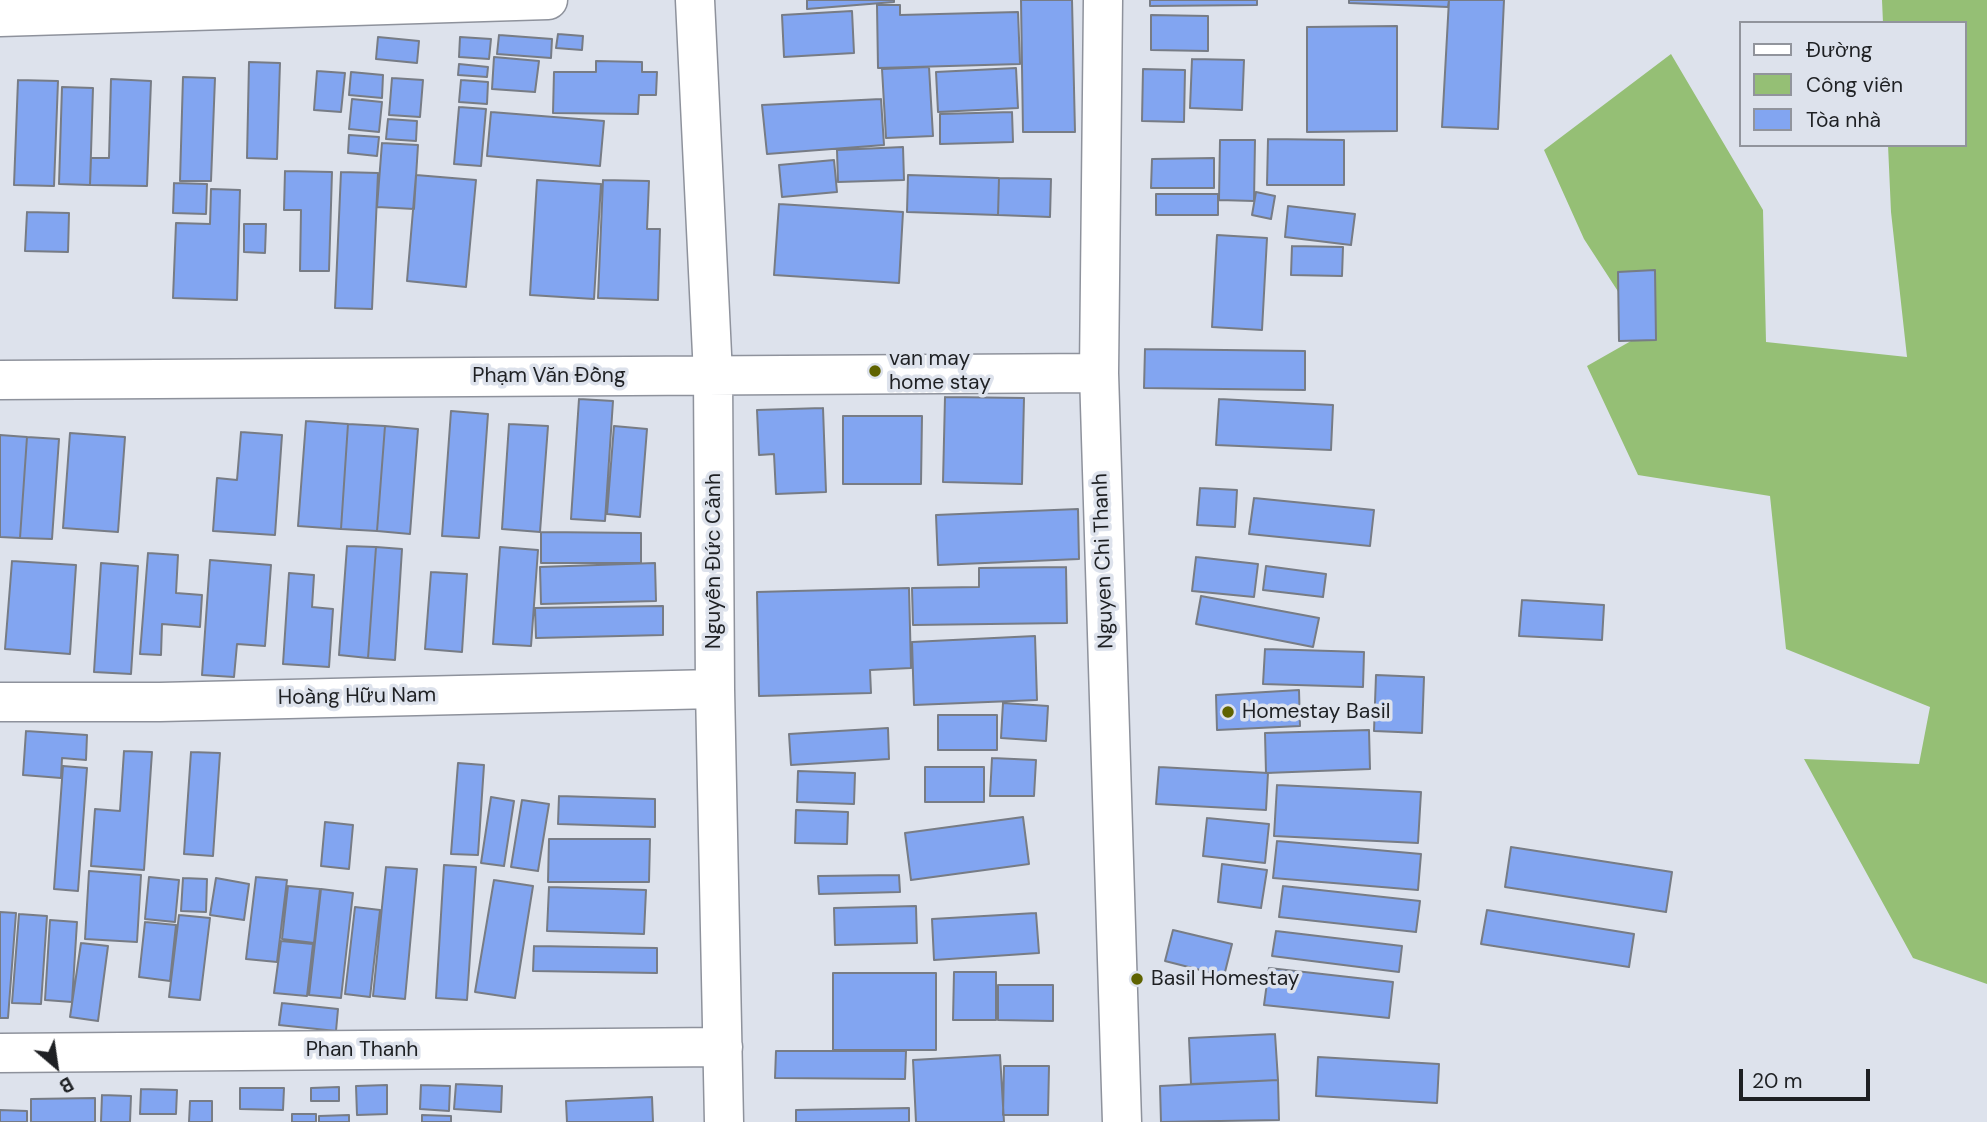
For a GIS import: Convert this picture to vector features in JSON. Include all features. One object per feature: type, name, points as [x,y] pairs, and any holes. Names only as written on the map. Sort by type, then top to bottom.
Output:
[{"type":"street","points":[[0,17],[548,0]]},
{"type":"street","name":"Nguyễn Đức Cảnh","points":[[695,0],[713,375],[715,689],[723,1122]]},
{"type":"street","name":"Nguyen Chi Thanh","points":[[1103,0],[1099,373],[1122,1122]]},
{"type":"street","name":"Phạm Văn Đồng","points":[[0,380],[1099,373]]},
{"type":"street","name":"Hoàng Hữu Nam","points":[[0,702],[160,702],[715,689]]},
{"type":"street","name":"Phan Thanh","points":[[0,1053],[723,1047]]},
{"type":"green space","points":[[1882,0],[1987,0],[1987,984],[1913,958],[1804,759],[1919,764],[1930,707],[1786,649],[1770,496],[1638,475],[1587,366],[1645,333],[1584,239],[1544,150],[1671,54],[1763,210],[1766,342],[1907,357],[1891,212],[1888,147],[1966,147],[1966,21],[1883,21]]},
{"type":"building","points":[[807,0],[894,0],[894,2],[807,9]]},
{"type":"building","points":[[1021,0],[1072,0],[1075,132],[1023,132]]},
{"type":"building","points":[[1150,0],[1257,0],[1257,5],[1150,6]]},
{"type":"building","points":[[1349,0],[1449,0],[1448,7],[1349,3]]},
{"type":"building","points":[[1449,0],[1504,0],[1498,129],[1442,127]]},
{"type":"building","points":[[877,5],[900,5],[900,15],[1018,12],[1020,64],[878,68]]},
{"type":"building","points":[[852,11],[854,53],[784,57],[782,15]]},
{"type":"building","points":[[1151,15],[1208,16],[1208,51],[1151,50]]},
{"type":"building","points":[[1397,26],[1397,131],[1307,132],[1307,27]]},
{"type":"building","points":[[558,34],[583,36],[582,50],[556,48]]},
{"type":"building","points":[[499,35],[552,39],[551,58],[497,54]]},
{"type":"building","points":[[378,37],[419,41],[417,63],[376,59]]},
{"type":"building","points":[[460,37],[491,39],[489,59],[459,57]]},
{"type":"building","points":[[494,57],[539,61],[535,92],[492,89]]},
{"type":"building","points":[[1192,59],[1244,60],[1242,110],[1190,108]]},
{"type":"building","points":[[596,61],[642,62],[642,72],[657,72],[656,95],[639,95],[638,114],[553,113],[554,72],[596,72]]},
{"type":"building","points":[[249,62],[280,63],[277,159],[247,158]]},
{"type":"building","points":[[459,64],[488,67],[487,77],[458,75]]},
{"type":"building","points":[[929,67],[933,136],[886,138],[882,69]]},
{"type":"building","points":[[1016,68],[1018,108],[938,112],[936,72]]},
{"type":"building","points":[[1143,69],[1185,70],[1184,122],[1142,121]]},
{"type":"building","points":[[317,71],[345,73],[341,112],[314,110]]},
{"type":"building","points":[[351,72],[383,75],[382,98],[349,95]]},
{"type":"building","points":[[183,77],[215,78],[211,181],[180,181]]},
{"type":"building","points":[[392,78],[423,80],[420,117],[389,115]]},
{"type":"building","points":[[111,79],[151,81],[147,186],[90,185],[91,158],[109,158]]},
{"type":"building","points":[[18,80],[58,81],[54,186],[14,185]]},
{"type":"building","points":[[461,80],[488,82],[487,104],[459,102]]},
{"type":"building","points":[[62,87],[93,88],[90,185],[59,184]]},
{"type":"building","points":[[352,99],[382,102],[379,132],[349,129]]},
{"type":"building","points":[[881,99],[884,145],[767,154],[762,105]]},
{"type":"building","points":[[459,107],[486,109],[481,166],[454,164]]},
{"type":"building","points":[[491,112],[604,121],[600,166],[487,156]]},
{"type":"building","points":[[1012,112],[1013,142],[940,144],[940,114]]},
{"type":"building","points":[[388,119],[417,121],[416,141],[386,139]]},
{"type":"building","points":[[349,135],[379,137],[377,156],[348,153]]},
{"type":"building","points":[[1268,139],[1344,140],[1344,185],[1267,185]]},
{"type":"building","points":[[1220,140],[1255,140],[1254,201],[1219,200]]},
{"type":"building","points":[[382,143],[418,145],[414,209],[377,207]]},
{"type":"building","points":[[903,147],[904,180],[838,182],[837,150]]},
{"type":"building","points":[[1214,158],[1214,188],[1151,188],[1152,159]]},
{"type":"building","points":[[834,160],[837,192],[782,197],[779,165]]},
{"type":"building","points":[[285,171],[332,172],[329,271],[300,271],[301,210],[284,210]]},
{"type":"building","points":[[341,172],[378,173],[372,309],[335,308]]},
{"type":"building","points":[[416,175],[476,180],[466,287],[407,281]]},
{"type":"building","points":[[908,175],[999,178],[998,215],[907,212]]},
{"type":"building","points":[[999,178],[1051,179],[1050,217],[998,215]]},
{"type":"building","points":[[537,180],[601,184],[594,299],[530,295]]},
{"type":"building","points":[[603,180],[649,181],[647,229],[660,229],[658,300],[598,298]]},
{"type":"building","points":[[174,183],[207,184],[206,214],[173,213]]},
{"type":"building","points":[[211,189],[240,190],[237,300],[173,298],[176,223],[210,224]]},
{"type":"building","points":[[1256,192],[1275,196],[1271,219],[1252,215]]},
{"type":"building","points":[[1156,194],[1218,194],[1218,215],[1156,215]]},
{"type":"building","points":[[779,204],[903,212],[899,283],[774,275]]},
{"type":"building","points":[[1288,206],[1355,214],[1351,245],[1285,237]]},
{"type":"building","points":[[27,212],[69,213],[68,252],[25,251]]},
{"type":"building","points":[[244,224],[266,224],[265,253],[244,252]]},
{"type":"building","points":[[1217,235],[1267,238],[1262,330],[1212,327]]},
{"type":"building","points":[[1292,246],[1343,247],[1342,276],[1291,275]]},
{"type":"building","points":[[1655,270],[1656,340],[1619,341],[1618,272]]},
{"type":"building","points":[[1145,349],[1305,351],[1305,390],[1144,388]]},
{"type":"building","points":[[945,397],[1024,398],[1022,484],[943,482]]},
{"type":"building","points":[[579,399],[613,401],[605,521],[571,519]]},
{"type":"building","points":[[1219,399],[1333,405],[1331,450],[1216,445]]},
{"type":"building","points":[[823,408],[826,492],[776,494],[774,454],[759,455],[757,410]]},
{"type":"building","points":[[451,411],[488,414],[479,538],[442,536]]},
{"type":"building","points":[[843,416],[922,416],[921,484],[843,484]]},
{"type":"building","points":[[306,421],[348,424],[341,529],[298,526]]},
{"type":"building","points":[[348,424],[385,426],[377,531],[341,529]]},
{"type":"building","points":[[509,424],[548,426],[540,532],[502,529]]},
{"type":"building","points":[[385,426],[418,429],[410,534],[377,531]]},
{"type":"building","points":[[614,426],[647,429],[640,517],[607,514]]},
{"type":"building","points":[[241,432],[282,435],[275,535],[213,531],[217,478],[237,480]]},
{"type":"building","points":[[70,433],[125,437],[118,532],[63,528]]},
{"type":"building","points":[[0,435],[27,437],[20,538],[0,537]]},
{"type":"building","points":[[27,437],[59,439],[52,539],[20,538]]},
{"type":"building","points":[[1200,488],[1237,490],[1235,527],[1197,525]]},
{"type":"building","points":[[1254,498],[1374,510],[1370,546],[1249,534]]},
{"type":"building","points":[[1078,509],[1079,559],[938,565],[936,515]]},
{"type":"building","points":[[541,532],[641,533],[641,563],[541,563]]},
{"type":"building","points":[[347,546],[376,547],[368,658],[339,655]]},
{"type":"building","points":[[376,547],[402,549],[395,660],[368,658]]},
{"type":"building","points":[[500,547],[538,550],[531,646],[493,644]]},
{"type":"building","points":[[148,553],[178,555],[176,593],[202,595],[200,627],[162,624],[161,655],[140,654]]},
{"type":"building","points":[[1196,557],[1258,564],[1254,597],[1192,591]]},
{"type":"building","points":[[210,560],[271,565],[265,646],[237,644],[234,677],[202,675]]},
{"type":"building","points":[[12,561],[76,565],[70,654],[5,649]]},
{"type":"building","points":[[101,563],[138,566],[131,674],[94,672]]},
{"type":"building","points":[[655,563],[656,601],[541,604],[540,567]]},
{"type":"building","points":[[1266,566],[1326,574],[1323,597],[1263,590]]},
{"type":"building","points":[[1066,567],[1067,623],[913,625],[912,588],[979,587],[979,568]]},
{"type":"building","points":[[431,572],[467,574],[462,652],[425,649]]},
{"type":"building","points":[[289,573],[314,575],[312,607],[333,609],[329,667],[283,664]]},
{"type":"building","points":[[909,588],[911,668],[870,670],[871,693],[759,696],[757,592]]},
{"type":"building","points":[[1201,596],[1319,618],[1313,647],[1196,624]]},
{"type":"building","points":[[1522,600],[1604,605],[1602,640],[1519,636]]},
{"type":"building","points":[[663,606],[663,635],[536,638],[535,608]]},
{"type":"building","points":[[1035,636],[1037,700],[914,705],[912,642]]},
{"type":"building","points":[[1265,649],[1364,652],[1363,687],[1263,684]]},
{"type":"building","points":[[1376,675],[1424,677],[1422,733],[1374,731]]},
{"type":"building","points":[[1299,690],[1300,726],[1217,730],[1216,695]]},
{"type":"building","points":[[1003,703],[1048,706],[1046,741],[1001,738]]},
{"type":"building","points":[[938,715],[997,715],[997,750],[938,750]]},
{"type":"building","points":[[888,728],[889,759],[791,765],[789,734]]},
{"type":"building","points":[[1369,730],[1370,769],[1266,773],[1265,733]]},
{"type":"building","points":[[26,731],[87,735],[86,760],[62,758],[61,778],[23,775]]},
{"type":"building","points":[[124,751],[152,752],[144,870],[91,866],[95,809],[120,811]]},
{"type":"building","points":[[191,752],[220,753],[213,856],[184,854]]},
{"type":"building","points":[[992,758],[1036,760],[1034,796],[990,796]]},
{"type":"building","points":[[458,763],[484,765],[478,855],[451,854]]},
{"type":"building","points":[[63,766],[87,768],[78,891],[54,889]]},
{"type":"building","points":[[925,767],[984,767],[984,802],[925,802]]},
{"type":"building","points":[[1159,767],[1268,773],[1266,810],[1156,804]]},
{"type":"building","points":[[798,771],[855,773],[854,804],[797,802]]},
{"type":"building","points":[[1277,785],[1421,792],[1418,843],[1274,836]]},
{"type":"building","points":[[559,796],[655,799],[655,827],[558,824]]},
{"type":"building","points":[[491,797],[514,801],[504,866],[481,863]]},
{"type":"building","points":[[522,800],[549,804],[538,871],[511,867]]},
{"type":"building","points":[[796,810],[848,812],[847,844],[795,843]]},
{"type":"building","points":[[1023,817],[1029,864],[911,880],[905,833]]},
{"type":"building","points":[[1207,818],[1269,824],[1265,863],[1203,856]]},
{"type":"building","points":[[325,822],[353,825],[349,869],[321,866]]},
{"type":"building","points":[[549,839],[650,839],[649,882],[548,882]]},
{"type":"building","points":[[1277,841],[1421,854],[1418,890],[1273,878]]},
{"type":"building","points":[[1511,847],[1672,872],[1666,912],[1505,887]]},
{"type":"building","points":[[1222,864],[1267,870],[1261,908],[1218,902]]},
{"type":"building","points":[[444,865],[476,867],[467,1000],[436,998]]},
{"type":"building","points":[[386,867],[417,869],[405,999],[373,996]]},
{"type":"building","points":[[89,871],[141,875],[137,942],[85,939]]},
{"type":"building","points":[[899,875],[900,892],[819,894],[818,876]]},
{"type":"building","points":[[149,877],[179,880],[175,922],[145,919]]},
{"type":"building","points":[[256,877],[287,880],[277,962],[246,959]]},
{"type":"building","points":[[183,878],[207,879],[206,912],[181,911]]},
{"type":"building","points":[[216,878],[249,884],[244,920],[210,915]]},
{"type":"building","points":[[494,880],[533,886],[515,998],[475,992]]},
{"type":"building","points":[[288,886],[320,889],[314,943],[282,939]]},
{"type":"building","points":[[1283,886],[1420,901],[1416,932],[1279,917]]},
{"type":"building","points":[[549,887],[646,890],[644,934],[547,931]]},
{"type":"building","points":[[321,889],[353,893],[341,998],[309,995]]},
{"type":"building","points":[[916,906],[917,943],[835,945],[834,908]]},
{"type":"building","points":[[355,907],[380,910],[370,997],[345,994]]},
{"type":"building","points":[[1487,910],[1634,934],[1629,967],[1481,944]]},
{"type":"building","points":[[0,912],[16,913],[8,1018],[0,1018]]},
{"type":"building","points":[[1036,913],[1039,953],[934,960],[932,919]]},
{"type":"building","points":[[19,914],[47,916],[41,1004],[12,1003]]},
{"type":"building","points":[[179,915],[210,918],[200,1000],[169,997]]},
{"type":"building","points":[[50,920],[77,922],[72,1002],[45,1000]]},
{"type":"building","points":[[145,922],[176,925],[170,981],[139,977]]},
{"type":"building","points":[[1173,930],[1232,944],[1224,976],[1165,961]]},
{"type":"building","points":[[1276,931],[1402,946],[1399,972],[1272,956]]},
{"type":"building","points":[[281,941],[313,944],[307,996],[274,993]]},
{"type":"building","points":[[81,943],[108,946],[98,1021],[70,1017]]},
{"type":"building","points":[[534,946],[657,948],[657,973],[533,971]]},
{"type":"building","points":[[1269,968],[1393,982],[1389,1018],[1264,1005]]},
{"type":"building","points":[[954,972],[996,972],[996,1020],[953,1020]]},
{"type":"building","points":[[833,973],[936,973],[936,1050],[833,1050]]},
{"type":"building","points":[[998,985],[1053,985],[1053,1021],[998,1020]]},
{"type":"building","points":[[282,1003],[338,1009],[336,1031],[279,1025]]},
{"type":"building","points":[[1275,1034],[1278,1080],[1191,1084],[1189,1038]]},
{"type":"building","points":[[776,1051],[906,1051],[905,1079],[775,1078]]},
{"type":"building","points":[[1000,1055],[1004,1122],[916,1122],[913,1060]]},
{"type":"building","points":[[1318,1057],[1439,1064],[1437,1103],[1316,1096]]},
{"type":"building","points":[[1004,1066],[1049,1066],[1048,1115],[1003,1115]]},
{"type":"building","points":[[1278,1080],[1279,1120],[1161,1122],[1160,1086]]},
{"type":"building","points":[[456,1084],[502,1086],[501,1112],[454,1109]]},
{"type":"building","points":[[387,1085],[387,1114],[357,1115],[356,1086]]},
{"type":"building","points":[[421,1085],[450,1086],[449,1111],[420,1109]]},
{"type":"building","points":[[339,1087],[339,1101],[311,1101],[311,1088]]},
{"type":"building","points":[[240,1088],[284,1088],[283,1110],[240,1109]]},
{"type":"building","points":[[141,1089],[177,1090],[176,1114],[140,1114]]},
{"type":"building","points":[[102,1095],[131,1096],[130,1122],[101,1122]]},
{"type":"building","points":[[652,1097],[653,1122],[567,1122],[566,1101]]},
{"type":"building","points":[[95,1098],[95,1122],[31,1122],[31,1099]]},
{"type":"building","points":[[190,1101],[212,1101],[212,1122],[189,1122]]},
{"type":"building","points":[[909,1108],[909,1122],[796,1122],[796,1110]]},
{"type":"building","points":[[0,1110],[27,1111],[27,1122],[0,1122]]},
{"type":"building","points":[[292,1114],[316,1114],[316,1122],[292,1122]]},
{"type":"building","points":[[349,1115],[349,1122],[319,1122],[319,1116]]},
{"type":"building","points":[[422,1115],[451,1116],[451,1122],[422,1122]]},
{"type":"place","name":"van may home stay","points":[[875,371]]},
{"type":"place","name":"Homestay Basil","points":[[1228,712]]},
{"type":"place","name":"Basil Homestay","points":[[1137,979]]}]
